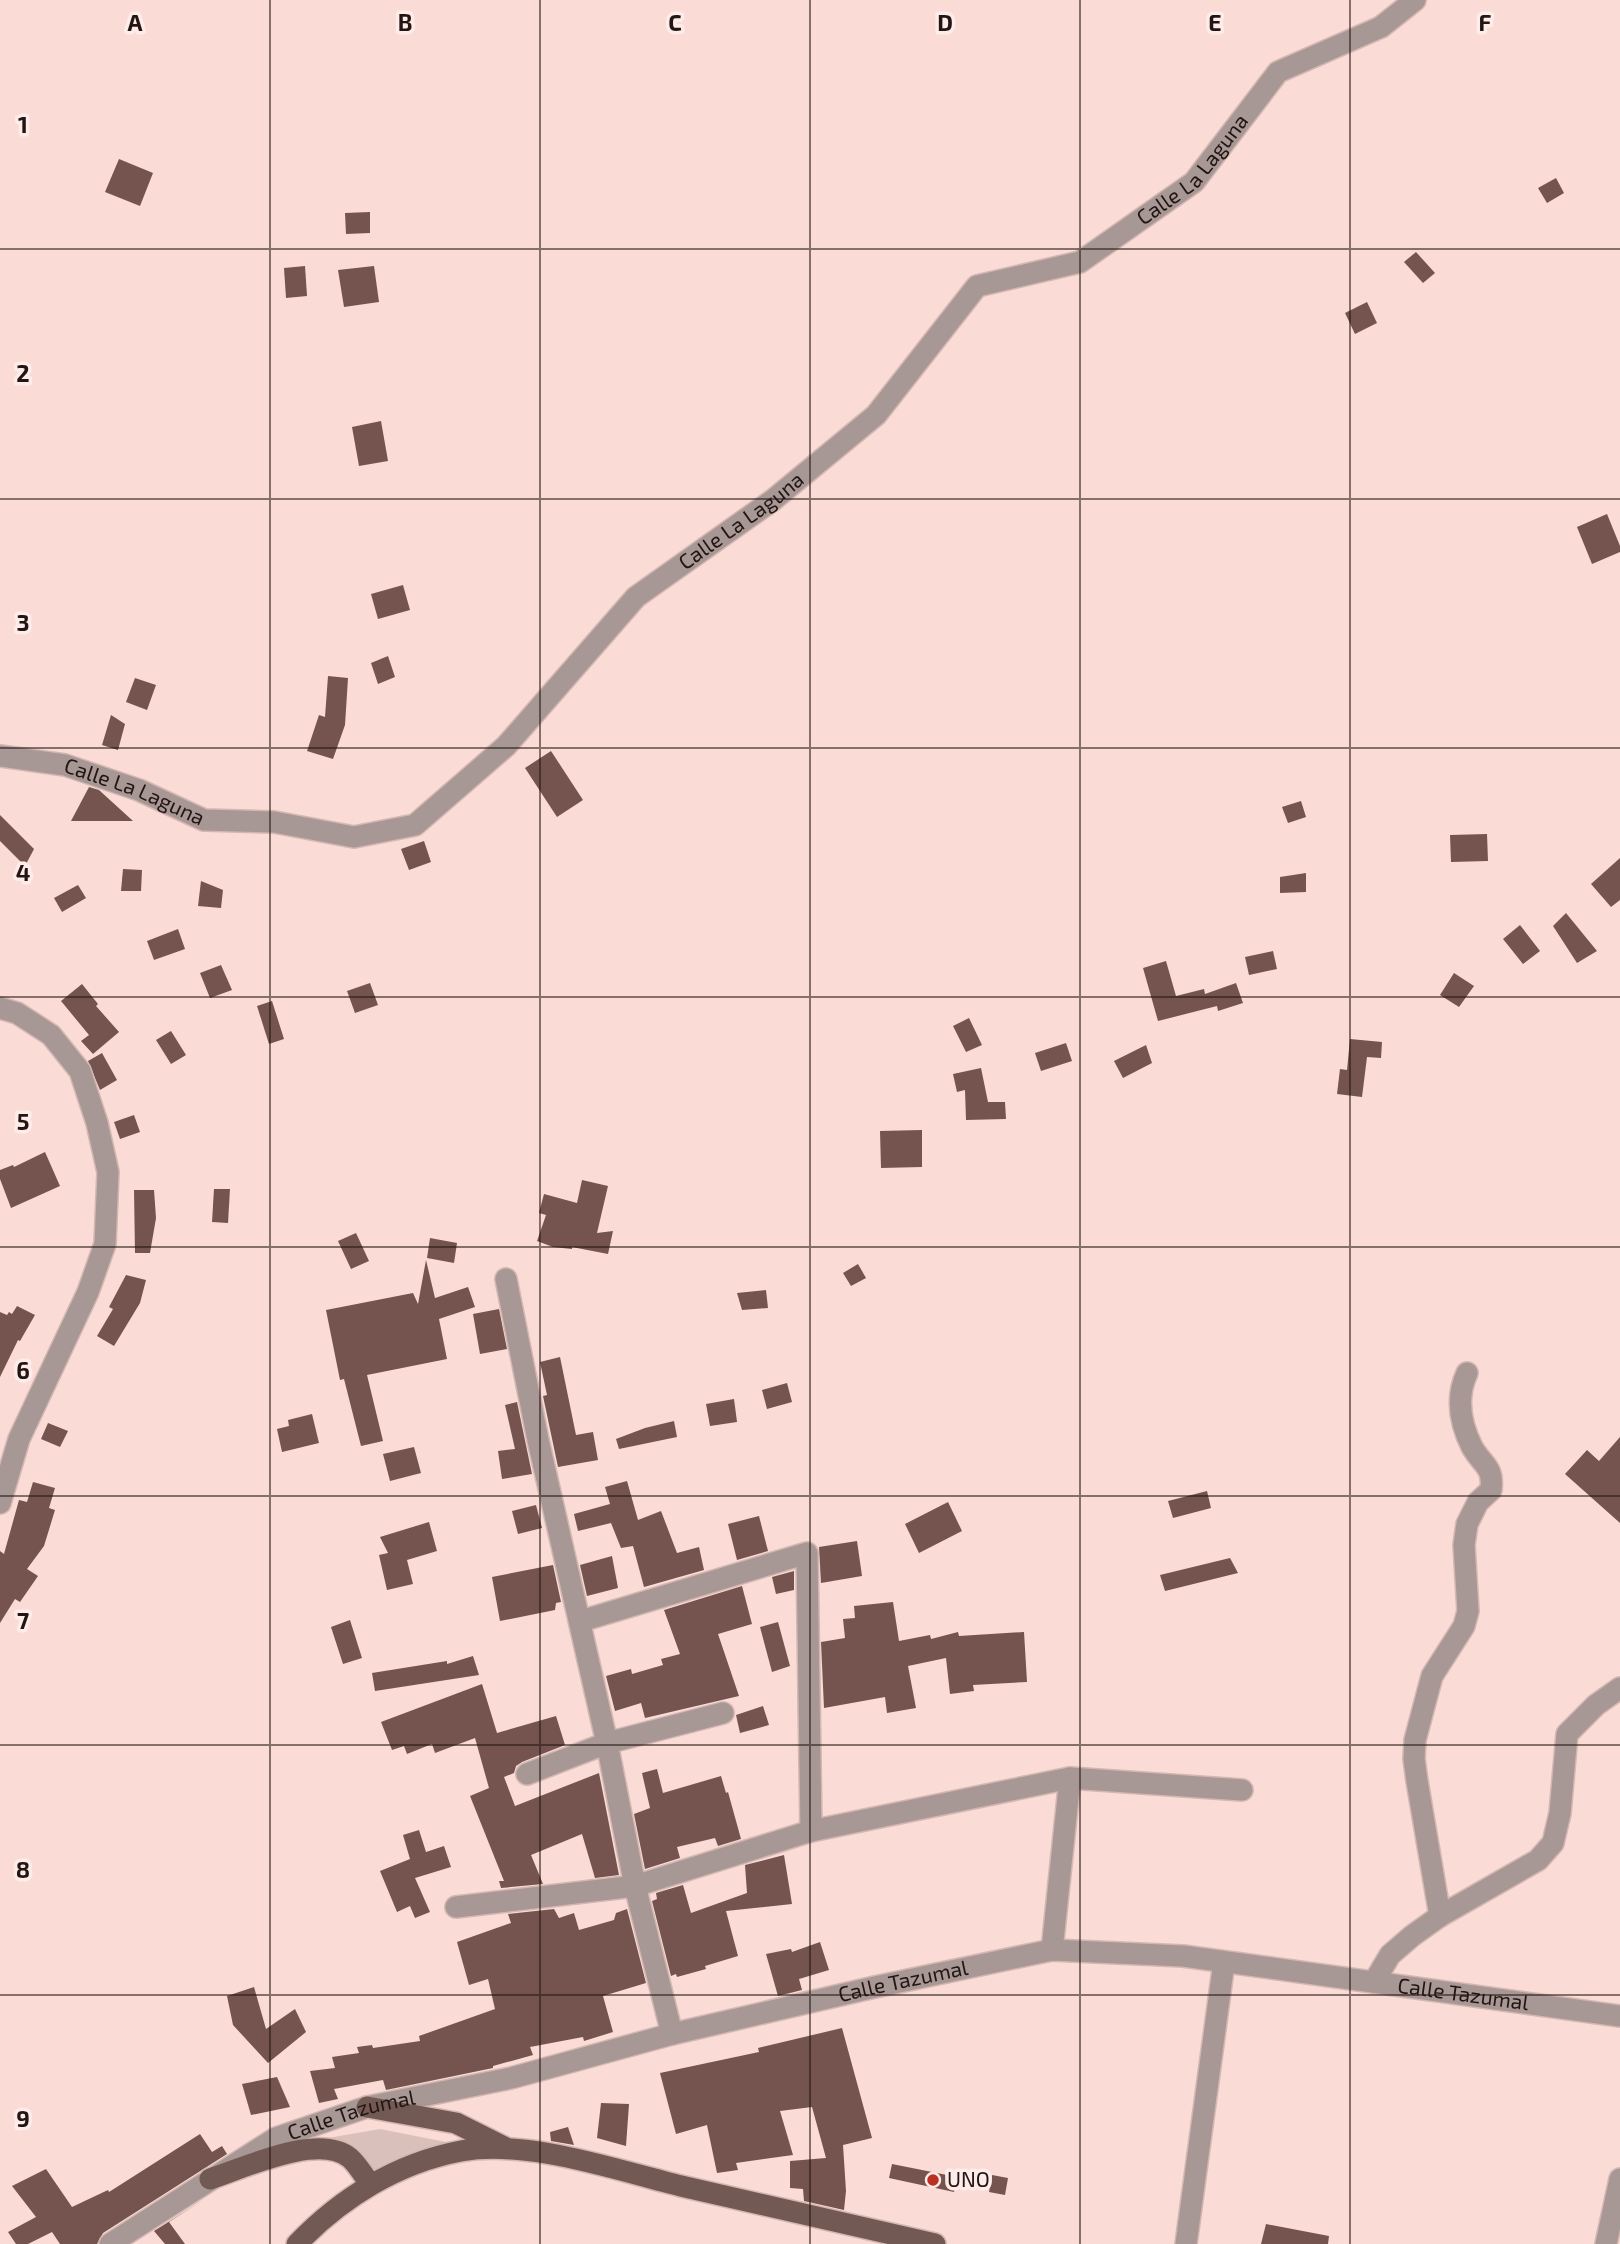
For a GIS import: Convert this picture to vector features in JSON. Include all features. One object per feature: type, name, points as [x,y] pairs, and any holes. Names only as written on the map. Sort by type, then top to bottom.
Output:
[{"type":"main road","points":[[367,2107],[456,2123],[509,2149]]},
{"type":"main road","points":[[210,2179],[279,2156],[321,2148],[331,2149],[350,2159],[370,2184]]},
{"type":"main road","points":[[297,2244],[334,2208],[370,2184],[410,2167],[461,2151],[509,2149],[596,2164],[935,2244]]},
{"type":"street","name":"Calle La Laguna","points":[[0,756],[65,765],[139,790],[204,820],[274,822],[354,837],[415,825],[506,746],[636,597],[773,500],[876,415],[977,286],[1080,262],[1194,182],[1278,72],[1381,27],[1415,0]]},
{"type":"street","points":[[0,1008],[16,1013],[51,1035],[80,1071],[97,1123],[108,1172],[105,1244],[88,1292],[19,1439],[0,1503]]},
{"type":"street","points":[[506,1279],[538,1440],[581,1620],[582,1636],[607,1743],[635,1886],[672,2034]]},
{"type":"street","points":[[1440,1916],[1414,1749],[1432,1676],[1464,1626],[1468,1611],[1464,1545],[1468,1524],[1478,1502],[1491,1490],[1492,1477],[1485,1462],[1472,1448],[1459,1403],[1461,1387],[1467,1373]]},
{"type":"street","points":[[581,1620],[807,1553],[811,1831]]},
{"type":"street","points":[[1374,1982],[1390,1955],[1412,1936],[1440,1916],[1538,1860],[1553,1843],[1560,1813],[1567,1734],[1596,1705],[1620,1688]]},
{"type":"street","points":[[527,1773],[607,1743],[723,1713]]},
{"type":"street","points":[[1052,1951],[1070,1778]]},
{"type":"street","points":[[456,1907],[635,1886],[811,1831],[1070,1778],[1242,1790]]},
{"type":"street","name":"Calle Tazumal","points":[[110,2244],[276,2138],[367,2107],[511,2078],[672,2034],[875,1987],[1052,1951],[1183,1956],[1620,2016]]},
{"type":"street","points":[[1186,2244],[1224,1962]]},
{"type":"street","points":[[1606,2244],[1620,2179]]},
{"type":"shaded area","points":[[380,2129],[451,2143],[380,2175],[328,2138]]},
{"type":"building","points":[[119,159],[153,173],[140,206],[105,192]]},
{"type":"building","points":[[1556,178],[1564,193],[1547,203],[1538,188]]},
{"type":"building","points":[[370,212],[370,233],[346,234],[345,213]]},
{"type":"building","points":[[1416,252],[1435,273],[1423,283],[1404,262]]},
{"type":"building","points":[[305,266],[307,296],[286,298],[284,268]]},
{"type":"building","points":[[374,266],[379,302],[344,307],[338,270]]},
{"type":"building","points":[[1367,302],[1377,323],[1355,334],[1345,313]]},
{"type":"building","points":[[381,421],[388,461],[359,466],[352,427]]},
{"type":"building","points":[[1607,514],[1620,552],[1592,564],[1577,527]]},
{"type":"building","points":[[403,585],[410,610],[378,619],[371,594]]},
{"type":"building","points":[[388,656],[395,677],[378,684],[371,663]]},
{"type":"building","points":[[328,676],[348,678],[345,725],[333,759],[307,751],[319,715],[325,717]]},
{"type":"building","points":[[135,678],[156,685],[147,710],[126,702]]},
{"type":"building","points":[[111,715],[125,724],[118,750],[102,745]]},
{"type":"building","points":[[551,751],[583,800],[557,817],[525,768]]},
{"type":"building","points":[[89,787],[99,790],[133,821],[71,821]]},
{"type":"building","points":[[1301,801],[1306,817],[1288,823],[1282,807]]},
{"type":"building","points":[[0,815],[34,849],[25,866],[0,841]]},
{"type":"building","points":[[1487,834],[1488,861],[1451,862],[1450,835]]},
{"type":"building","points":[[424,841],[431,862],[409,870],[401,849]]},
{"type":"building","points":[[1620,858],[1620,900],[1611,907],[1591,884]]},
{"type":"building","points":[[123,869],[142,870],[141,891],[121,891]]},
{"type":"building","points":[[1306,873],[1306,892],[1280,893],[1280,877]]},
{"type":"building","points":[[201,881],[223,890],[221,908],[198,906]]},
{"type":"building","points":[[78,885],[86,898],[62,912],[54,898]]},
{"type":"building","points":[[1566,913],[1597,951],[1577,963],[1553,926]]},
{"type":"building","points":[[1520,925],[1540,951],[1523,964],[1503,939]]},
{"type":"building","points":[[178,929],[185,949],[154,960],[147,941]]},
{"type":"building","points":[[1273,951],[1277,969],[1249,975],[1245,957]]},
{"type":"building","points":[[1166,961],[1176,996],[1204,989],[1205,994],[1236,983],[1243,1003],[1218,1011],[1217,1006],[1158,1021],[1143,968]]},
{"type":"building","points":[[221,965],[232,990],[210,998],[200,973]]},
{"type":"building","points":[[1454,973],[1474,986],[1459,1007],[1440,995]]},
{"type":"building","points":[[370,983],[378,1005],[355,1013],[347,991]]},
{"type":"building","points":[[82,984],[98,1004],[96,1006],[119,1032],[93,1054],[81,1041],[89,1035],[61,1001]]},
{"type":"building","points":[[272,1001],[284,1039],[269,1044],[257,1006]]},
{"type":"building","points":[[969,1018],[982,1045],[966,1052],[953,1026]]},
{"type":"building","points":[[171,1031],[186,1055],[171,1064],[156,1040]]},
{"type":"building","points":[[1350,1039],[1382,1042],[1381,1058],[1367,1057],[1362,1097],[1337,1094],[1340,1069],[1347,1070]]},
{"type":"building","points":[[1066,1043],[1072,1061],[1041,1071],[1035,1053]]},
{"type":"building","points":[[1146,1045],[1152,1063],[1123,1078],[1114,1061]]},
{"type":"building","points":[[102,1053],[117,1080],[100,1090],[88,1061]]},
{"type":"building","points":[[981,1068],[988,1102],[1005,1102],[1006,1119],[966,1120],[965,1090],[957,1092],[953,1074]]},
{"type":"building","points":[[134,1115],[140,1132],[120,1139],[114,1122]]},
{"type":"building","points":[[922,1130],[922,1167],[881,1168],[880,1131]]},
{"type":"building","points":[[45,1152],[60,1186],[11,1208],[0,1179],[0,1170],[13,1165],[14,1167]]},
{"type":"building","points":[[582,1180],[608,1186],[597,1233],[613,1231],[608,1254],[572,1247],[553,1247],[537,1241],[546,1215],[539,1213],[544,1194],[577,1203]]},
{"type":"building","points":[[214,1189],[230,1189],[228,1223],[212,1222]]},
{"type":"building","points":[[134,1190],[154,1190],[156,1218],[150,1253],[135,1253]]},
{"type":"building","points":[[356,1233],[369,1261],[351,1269],[338,1241]]},
{"type":"building","points":[[430,1238],[457,1243],[454,1263],[427,1258]]},
{"type":"building","points":[[426,1260],[435,1298],[468,1287],[475,1307],[439,1319],[447,1359],[367,1375],[383,1441],[361,1446],[344,1379],[340,1380],[326,1310],[413,1293],[418,1304]]},
{"type":"building","points":[[858,1264],[866,1278],[851,1286],[843,1273]]},
{"type":"building","points":[[126,1275],[146,1280],[140,1303],[114,1346],[97,1336],[113,1309],[109,1307]]},
{"type":"building","points":[[766,1290],[768,1308],[742,1310],[737,1293]]},
{"type":"building","points":[[17,1306],[35,1315],[20,1341],[18,1340],[0,1377],[0,1312],[12,1314]]},
{"type":"building","points":[[499,1309],[507,1349],[480,1354],[473,1314]]},
{"type":"building","points":[[560,1357],[576,1435],[593,1432],[598,1460],[558,1467],[543,1396],[547,1395],[540,1362]]},
{"type":"building","points":[[787,1383],[792,1402],[767,1409],[762,1390]]},
{"type":"building","points":[[734,1399],[737,1422],[710,1426],[706,1404]]},
{"type":"building","points":[[517,1402],[532,1474],[502,1479],[498,1451],[515,1449],[505,1405]]},
{"type":"building","points":[[312,1414],[319,1443],[282,1452],[277,1429],[289,1426],[288,1420]]},
{"type":"building","points":[[674,1421],[677,1437],[619,1449],[616,1439]]},
{"type":"building","points":[[48,1423],[68,1431],[60,1447],[41,1439]]},
{"type":"building","points":[[1620,1437],[1620,1523],[1565,1474],[1587,1450],[1599,1461]]},
{"type":"building","points":[[414,1447],[421,1473],[390,1481],[383,1454]]},
{"type":"building","points":[[627,1481],[638,1520],[661,1511],[677,1553],[699,1547],[704,1570],[644,1587],[633,1546],[621,1548],[611,1523],[578,1531],[574,1514],[610,1504],[605,1487]]},
{"type":"building","points":[[33,1482],[55,1488],[49,1508],[55,1510],[44,1546],[27,1569],[38,1576],[20,1602],[15,1599],[0,1623],[0,1551],[4,1554],[19,1500],[27,1502]]},
{"type":"building","points":[[1207,1491],[1211,1508],[1173,1518],[1168,1501]]},
{"type":"building","points":[[948,1502],[962,1531],[919,1553],[905,1524]]},
{"type":"building","points":[[536,1505],[542,1528],[518,1534],[512,1511]]},
{"type":"building","points":[[759,1516],[768,1551],[737,1560],[728,1524]]},
{"type":"building","points":[[429,1522],[437,1551],[407,1560],[413,1584],[387,1590],[379,1555],[388,1553],[380,1537]]},
{"type":"building","points":[[857,1541],[862,1576],[821,1583],[819,1547]]},
{"type":"building","points":[[612,1556],[618,1588],[587,1596],[580,1565]]},
{"type":"building","points":[[1230,1558],[1238,1573],[1165,1591],[1160,1575]]},
{"type":"building","points":[[553,1565],[561,1602],[556,1603],[555,1610],[500,1621],[492,1577]]},
{"type":"building","points":[[794,1571],[794,1590],[776,1594],[772,1577]]},
{"type":"building","points":[[742,1586],[752,1624],[718,1634],[739,1696],[645,1718],[641,1703],[615,1711],[606,1676],[631,1669],[632,1674],[663,1665],[661,1659],[680,1654],[664,1610]]},
{"type":"building","points":[[893,1602],[899,1641],[930,1635],[931,1639],[958,1632],[959,1636],[1024,1632],[1027,1682],[973,1685],[974,1691],[950,1694],[946,1658],[908,1666],[916,1708],[887,1713],[885,1697],[824,1708],[821,1642],[845,1638],[843,1619],[855,1618],[854,1606]]},
{"type":"building","points":[[350,1620],[362,1658],[343,1664],[331,1627]]},
{"type":"building","points":[[778,1622],[790,1666],[772,1672],[760,1627]]},
{"type":"building","points":[[473,1656],[479,1675],[375,1691],[372,1673],[447,1661],[447,1664]]},
{"type":"building","points":[[482,1684],[497,1733],[556,1716],[565,1745],[522,1762],[516,1766],[514,1773],[504,1777],[515,1806],[599,1773],[619,1875],[595,1878],[582,1834],[531,1855],[543,1884],[501,1888],[499,1881],[504,1881],[470,1796],[489,1788],[475,1738],[435,1753],[432,1744],[407,1754],[404,1746],[392,1750],[381,1722]]},
{"type":"building","points":[[763,1706],[769,1725],[740,1733],[736,1715]]},
{"type":"building","points":[[657,1769],[663,1793],[721,1776],[741,1839],[718,1846],[715,1838],[677,1847],[680,1858],[645,1869],[634,1814],[650,1808],[642,1773]]},
{"type":"building","points":[[419,1830],[426,1852],[444,1846],[451,1867],[415,1878],[430,1912],[415,1918],[410,1906],[397,1912],[380,1871],[410,1859],[403,1835]]},
{"type":"building","points":[[784,1855],[792,1904],[726,1911],[738,1956],[705,1966],[706,1969],[677,1977],[676,1974],[671,1976],[652,1901],[657,1899],[656,1893],[683,1885],[691,1913],[747,1893],[745,1865]]},
{"type":"building","points":[[554,1909],[559,1918],[574,1913],[579,1930],[614,1920],[616,1913],[627,1909],[646,1983],[603,1996],[613,2032],[584,2041],[583,2037],[530,2047],[533,2055],[493,2068],[386,2090],[383,2080],[334,2089],[338,2099],[319,2103],[310,2071],[335,2068],[332,2057],[359,2053],[357,2047],[372,2045],[373,2048],[420,2041],[419,2036],[495,2009],[488,1979],[469,1985],[457,1942],[511,1923],[508,1914]]},
{"type":"building","points":[[820,1942],[829,1970],[799,1979],[802,1990],[778,1996],[766,1954],[791,1949],[792,1952]]},
{"type":"building","points":[[254,1987],[266,2029],[295,2009],[306,2032],[268,2063],[233,2025],[227,1996]]},
{"type":"building","points":[[842,2028],[872,2138],[843,2145],[846,2191],[844,2210],[804,2201],[803,2189],[790,2188],[790,2161],[826,2158],[812,2107],[780,2111],[793,2155],[736,2163],[738,2170],[717,2173],[707,2125],[676,2134],[660,2073],[759,2052],[758,2048]]},
{"type":"building","points":[[277,2077],[290,2107],[251,2115],[242,2084]]},
{"type":"building","points":[[601,2103],[629,2104],[626,2146],[597,2138]]},
{"type":"building","points":[[568,2127],[574,2145],[551,2141],[550,2132]]},
{"type":"building","points":[[200,2134],[212,2152],[222,2146],[227,2154],[103,2233],[97,2244],[60,2244],[52,2232],[28,2244],[16,2244],[8,2232],[36,2217],[12,2186],[46,2169],[72,2207],[108,2190],[109,2192]]},
{"type":"building","name":"UNO","points":[[892,2164],[957,2177],[954,2192],[889,2178]]},
{"type":"building","name":"UNO","points":[[992,2175],[1008,2178],[1005,2195],[989,2192]]},
{"type":"building","points":[[205,2199],[169,2222],[185,2244],[165,2244],[154,2231]]},
{"type":"building","points":[[1266,2224],[1329,2236],[1328,2244],[1261,2244]]},
{"type":"place","name":"UNO","points":[[933,2180]]}]
